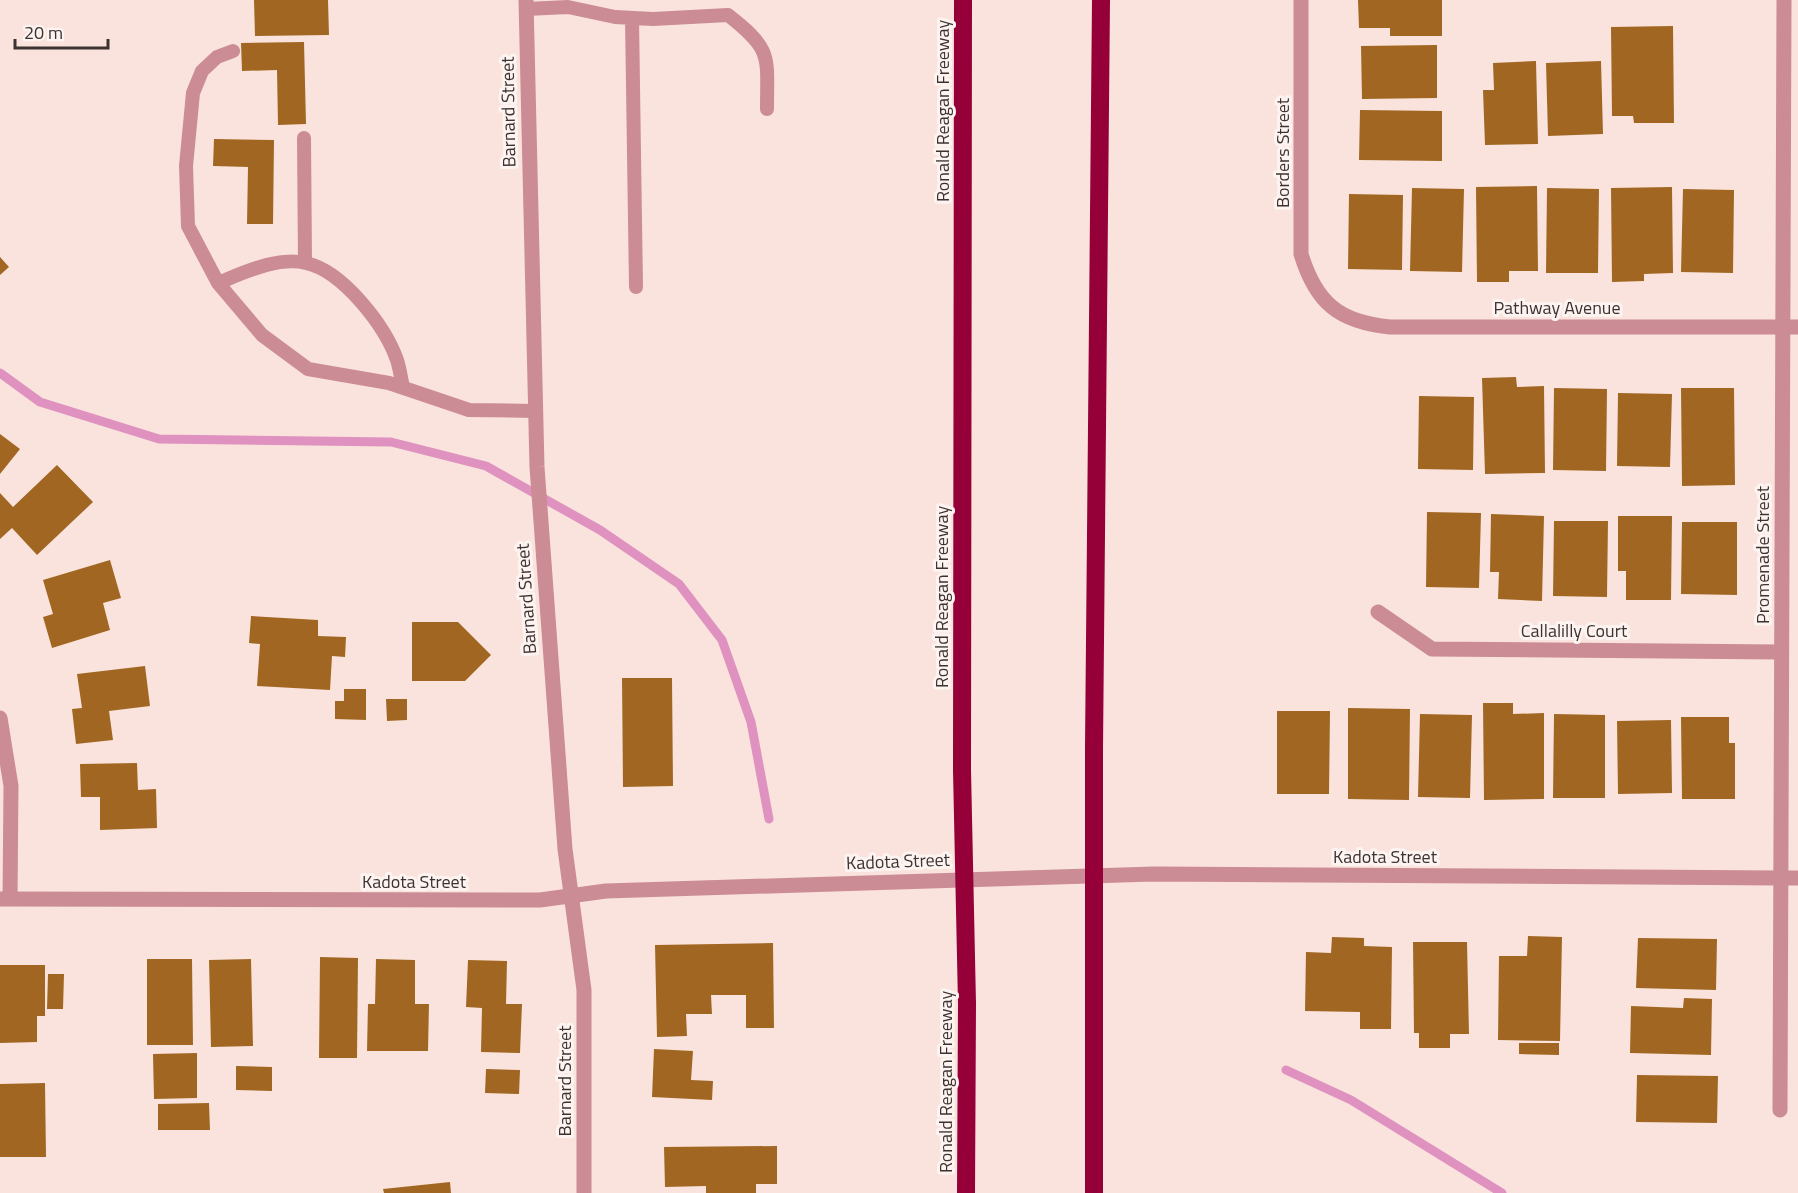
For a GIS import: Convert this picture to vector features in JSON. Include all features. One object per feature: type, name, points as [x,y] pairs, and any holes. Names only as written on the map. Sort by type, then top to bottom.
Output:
[{"type":"highway","name":"Ronald Reagan Freeway","points":[[963,0],[962,770],[967,1004],[966,1193]]},
{"type":"highway","points":[[1094,1193],[1094,748],[1101,0]]},
{"type":"street","name":"Borders Street","points":[[1301,0],[1301,254],[1309,279],[1323,299]]},
{"type":"street","name":"Promenade Street","points":[[1780,1110],[1781,651],[1790,327],[1784,0]]},
{"type":"street","name":"Barnard Street","points":[[526,5],[539,519],[565,849],[584,990],[584,1193]]},
{"type":"street","name":"Pathway Avenue","points":[[1323,299],[1341,314],[1365,324],[1390,327],[1790,327]]},
{"type":"street","name":"Callalilly Court","points":[[1378,612],[1432,649],[1781,651]]},
{"type":"street","points":[[0,718],[11,786],[5,899]]},
{"type":"street","name":"Kadota Street","points":[[5,899],[540,900],[630,890],[1154,874],[1798,878]]},
{"type":"lane","points":[[526,5],[568,7],[632,18],[728,15],[752,34],[767,56],[767,109]]},
{"type":"lane","points":[[632,18],[636,287]]},
{"type":"lane","points":[[233,51],[217,57],[202,71],[194,93],[186,166],[188,226],[218,283],[262,335],[308,369],[403,387],[469,410],[535,411]]},
{"type":"lane","points":[[304,138],[305,262]]},
{"type":"lane","points":[[218,283],[264,265],[305,262],[335,275],[367,309],[397,359],[403,387]]},
{"type":"building","points":[[254,0],[328,0],[329,35],[255,36]]},
{"type":"building","points":[[1358,0],[1442,0],[1442,36],[1390,36],[1390,28],[1359,28]]},
{"type":"building","points":[[1673,26],[1674,123],[1634,123],[1633,116],[1612,116],[1611,27]]},
{"type":"building","points":[[304,42],[306,124],[278,125],[277,70],[242,71],[241,43]]},
{"type":"building","points":[[1437,45],[1437,98],[1362,99],[1361,46]]},
{"type":"building","points":[[1536,61],[1538,144],[1485,145],[1483,90],[1494,90],[1493,63]]},
{"type":"building","points":[[1601,61],[1603,134],[1548,136],[1546,63]]},
{"type":"building","points":[[1360,110],[1442,111],[1442,161],[1359,160]]},
{"type":"building","points":[[214,139],[274,140],[273,224],[247,224],[248,167],[213,166]]},
{"type":"building","points":[[1537,186],[1538,271],[1509,271],[1509,282],[1477,282],[1476,187]]},
{"type":"building","points":[[1672,187],[1673,273],[1644,274],[1644,281],[1612,282],[1611,188]]},
{"type":"building","points":[[1412,188],[1464,189],[1462,272],[1410,271]]},
{"type":"building","points":[[1547,188],[1599,189],[1598,273],[1546,273]]},
{"type":"building","points":[[1683,189],[1734,190],[1733,273],[1681,272]]},
{"type":"building","points":[[1349,194],[1403,195],[1402,270],[1348,269]]},
{"type":"building","points":[[0,257],[9,267],[0,275]]},
{"type":"building","points":[[1516,377],[1517,387],[1544,386],[1545,473],[1485,474],[1482,378]]},
{"type":"building","points":[[1554,388],[1607,389],[1606,471],[1553,470]]},
{"type":"building","points":[[1681,388],[1734,388],[1735,485],[1682,486]]},
{"type":"building","points":[[1618,393],[1672,394],[1670,467],[1617,466]]},
{"type":"building","points":[[1419,396],[1474,397],[1473,470],[1418,469]]},
{"type":"building","points":[[0,434],[20,449],[0,474]]},
{"type":"building","points":[[57,465],[93,502],[37,555],[12,528],[0,539],[0,493],[13,507]]},
{"type":"building","points":[[1427,512],[1481,513],[1479,588],[1426,587]]},
{"type":"building","points":[[1491,514],[1544,516],[1542,601],[1498,599],[1499,572],[1490,572]]},
{"type":"building","points":[[1618,516],[1672,516],[1671,600],[1626,600],[1626,571],[1618,571]]},
{"type":"building","points":[[1554,521],[1608,521],[1607,597],[1553,596]]},
{"type":"building","points":[[1682,522],[1737,522],[1737,595],[1681,594]]},
{"type":"building","points":[[110,560],[121,598],[103,603],[110,630],[52,648],[43,617],[53,614],[43,580]]},
{"type":"building","points":[[251,616],[318,620],[318,636],[346,637],[345,657],[332,656],[330,690],[257,686],[260,644],[249,643]]},
{"type":"building","points":[[412,622],[458,622],[491,655],[465,681],[412,681]]},
{"type":"building","points":[[145,666],[150,706],[109,711],[113,740],[76,744],[72,709],[82,708],[77,674]]},
{"type":"building","points":[[622,678],[672,678],[673,786],[623,787]]},
{"type":"building","points":[[344,689],[366,689],[366,720],[335,719],[335,701],[344,701]]},
{"type":"building","points":[[386,699],[407,699],[407,720],[387,721]]},
{"type":"building","points":[[1483,703],[1513,703],[1513,714],[1544,713],[1544,799],[1484,800]]},
{"type":"building","points":[[1348,708],[1410,709],[1409,800],[1348,799]]},
{"type":"building","points":[[1277,711],[1330,711],[1329,794],[1277,794]]},
{"type":"building","points":[[1420,714],[1472,715],[1470,798],[1418,797]]},
{"type":"building","points":[[1554,714],[1605,715],[1605,798],[1553,798]]},
{"type":"building","points":[[1681,717],[1729,717],[1729,743],[1735,743],[1735,799],[1682,799]]},
{"type":"building","points":[[1671,720],[1672,793],[1618,794],[1617,721]]},
{"type":"building","points":[[137,763],[138,790],[156,789],[157,828],[100,830],[100,797],[81,797],[80,764]]},
{"type":"building","points":[[1528,936],[1562,937],[1560,1041],[1498,1040],[1499,956],[1527,956]]},
{"type":"building","points":[[1332,937],[1364,938],[1364,946],[1392,947],[1391,1029],[1360,1029],[1360,1012],[1305,1011],[1306,952],[1331,953]]},
{"type":"building","points":[[1638,938],[1717,939],[1716,990],[1636,988]]},
{"type":"building","points":[[1413,942],[1467,942],[1469,1034],[1450,1034],[1450,1048],[1419,1048],[1419,1033],[1414,1033]]},
{"type":"building","points":[[773,943],[774,1028],[746,1028],[746,995],[711,995],[712,1014],[686,1014],[687,1036],[657,1037],[655,945]]},
{"type":"building","points":[[320,957],[358,958],[357,1058],[319,1058]]},
{"type":"building","points":[[147,959],[192,959],[193,1045],[147,1045]]},
{"type":"building","points":[[251,959],[253,1046],[211,1047],[209,960]]},
{"type":"building","points":[[376,959],[415,960],[415,1004],[429,1004],[428,1051],[367,1051],[368,1004],[375,1004]]},
{"type":"building","points":[[468,960],[507,961],[506,1004],[522,1004],[520,1053],[481,1052],[482,1008],[466,1007]]},
{"type":"building","points":[[0,965],[45,965],[45,1016],[37,1016],[37,1042],[0,1043]]},
{"type":"building","points":[[48,974],[64,974],[63,1009],[47,1009]]},
{"type":"building","points":[[1684,998],[1712,999],[1711,1055],[1630,1053],[1631,1006],[1683,1008]]},
{"type":"building","points":[[1519,1043],[1559,1043],[1559,1055],[1519,1054]]},
{"type":"building","points":[[654,1049],[693,1051],[691,1080],[713,1081],[712,1100],[652,1097]]},
{"type":"building","points":[[197,1053],[197,1098],[154,1099],[153,1054]]},
{"type":"building","points":[[236,1066],[272,1067],[272,1091],[236,1090]]},
{"type":"building","points":[[486,1069],[520,1070],[519,1094],[485,1093]]},
{"type":"building","points":[[1637,1075],[1718,1076],[1717,1123],[1636,1122]]},
{"type":"building","points":[[45,1083],[46,1157],[0,1157],[0,1084]]},
{"type":"building","points":[[209,1103],[210,1130],[158,1130],[158,1104]]},
{"type":"building","points":[[777,1146],[777,1184],[756,1184],[756,1193],[706,1193],[706,1186],[665,1187],[664,1147]]},
{"type":"building","points":[[450,1182],[451,1193],[384,1193],[383,1189]]},
{"type":"waterway","points":[[0,373],[40,402],[159,439],[391,442],[486,466],[600,530],[679,584],[722,640],[751,722],[769,819]]},
{"type":"waterway","points":[[1286,1070],[1351,1100],[1502,1193]]}]
